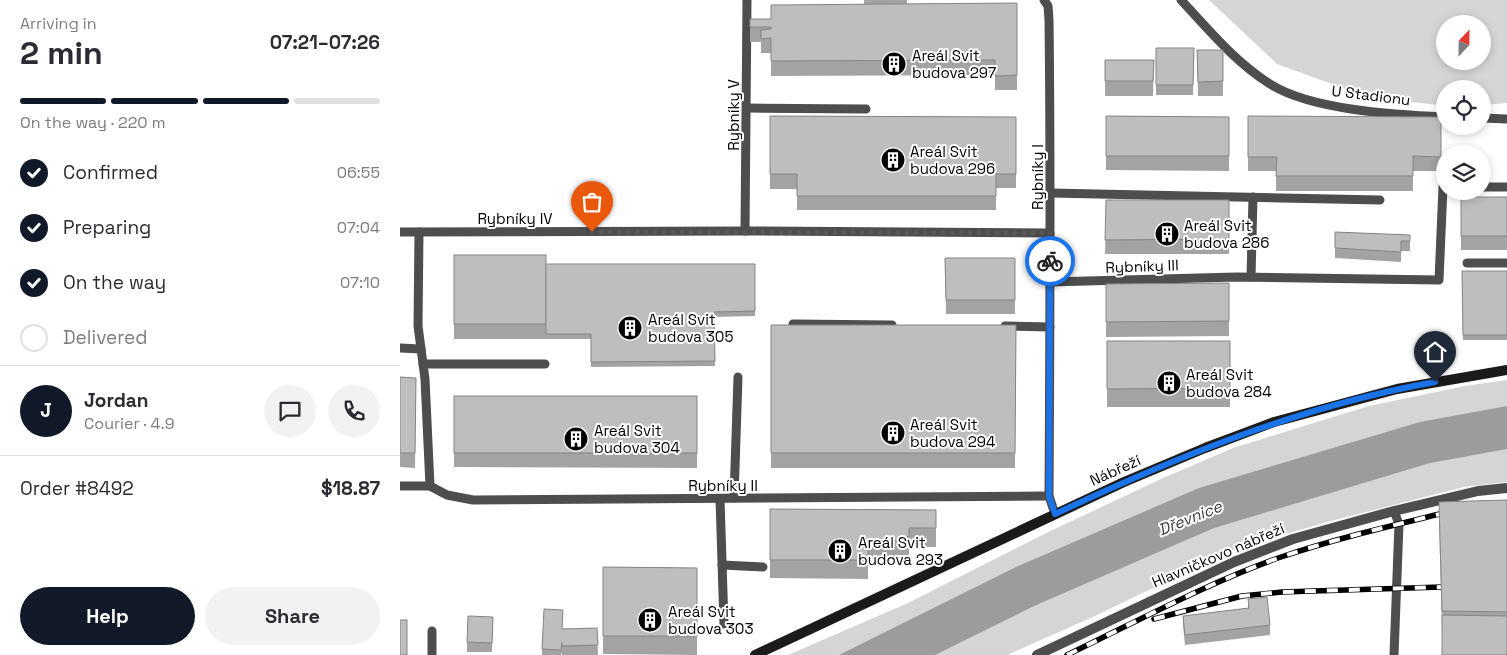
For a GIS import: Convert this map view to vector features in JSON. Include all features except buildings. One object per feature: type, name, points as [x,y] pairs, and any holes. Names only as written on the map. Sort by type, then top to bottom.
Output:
[{"type":"street","name":"Nábřeží","points":[[755,655],[1124,482],[1187,455],[1274,422],[1397,388],[1507,370]]},
{"type":"street","name":"Hlavničkovo nábřeží","points":[[1036,655],[1052,651],[1234,562],[1293,539],[1394,510],[1478,491],[1507,488]]},
{"type":"lane","name":"Rybníky V","points":[[745,231],[747,0]]},
{"type":"lane","name":"Rybníky I","points":[[1044,0],[1048,6],[1049,20],[1051,193],[1049,496],[1055,514]]},
{"type":"lane","name":"U Stadionu","points":[[1181,0],[1238,60],[1271,85],[1295,95],[1338,107],[1436,116]]},
{"type":"lane","points":[[747,108],[866,109]]},
{"type":"lane","points":[[1491,118],[1507,119]]},
{"type":"lane","points":[[1491,187],[1507,188]]},
{"type":"lane","points":[[1051,193],[1380,200]]},
{"type":"lane","points":[[1252,277],[1253,197]]},
{"type":"lane","name":"Rybníky III","points":[[1049,282],[1236,277],[1439,280],[1442,200]]},
{"type":"lane","name":"Rybníky IV","points":[[400,232],[745,231],[1050,233]]},
{"type":"lane","points":[[420,232],[418,326],[425,379],[430,486]]},
{"type":"lane","points":[[1466,263],[1507,263]]},
{"type":"lane","points":[[793,324],[902,325]]},
{"type":"lane","points":[[991,326],[1050,326]]},
{"type":"lane","points":[[400,348],[421,349]]},
{"type":"lane","points":[[423,364],[545,364]]},
{"type":"lane","points":[[734,498],[738,377]]},
{"type":"lane","name":"Rybníky II","points":[[400,486],[430,486],[447,495],[473,500],[1049,496]]},
{"type":"lane","points":[[720,499],[724,624]]},
{"type":"lane","points":[[1394,510],[1399,524],[1394,655]]},
{"type":"lane","points":[[722,565],[763,567]]},
{"type":"lane","points":[[432,631],[432,655]]},
{"type":"shaded area","points":[[1209,0],[1507,0],[1507,103],[1491,104],[1491,80],[1436,80],[1436,105],[1365,96],[1277,64]]},
{"type":"shaded area","points":[[1507,380],[1507,482],[1464,487],[1327,522],[1229,551],[1095,616],[1007,655],[788,655],[908,603],[1042,535],[1161,479],[1233,448],[1369,406],[1465,386]]},
{"type":"water","name":"Dřevnice","points":[[1507,406],[1507,449],[1430,463],[1214,528],[1034,606],[935,655],[839,655],[1016,567],[1199,488],[1420,422]]},
{"type":"railway","points":[[1067,655],[1199,590],[1253,567],[1323,544],[1452,511]]},
{"type":"railway","points":[[1154,619],[1242,596],[1282,592],[1442,587]]},
{"type":"way so far","points":[[592,232],[1050,233],[1050,261]]},
{"type":"place","name":"Areál Svit budova 297","points":[[894,64]]},
{"type":"place","name":"Areál Svit budova 296","points":[[893,160]]},
{"type":"place","name":"Areál Svit budova 286","points":[[1167,234]]},
{"type":"place","name":"Areál Svit budova 305","points":[[630,328]]},
{"type":"place","name":"Areál Svit budova 284","points":[[1169,383]]},
{"type":"place","name":"Areál Svit budova 294","points":[[893,433]]},
{"type":"place","name":"Areál Svit budova 304","points":[[576,439]]},
{"type":"place","name":"Areál Svit budova 293","points":[[840,551]]},
{"type":"place","name":"Areál Svit budova 303","points":[[650,620]]},
{"type":"route","points":[[1050,261],[1049,496],[1055,514],[1189,454],[1274,422],[1397,388],[1435,382]]}]
